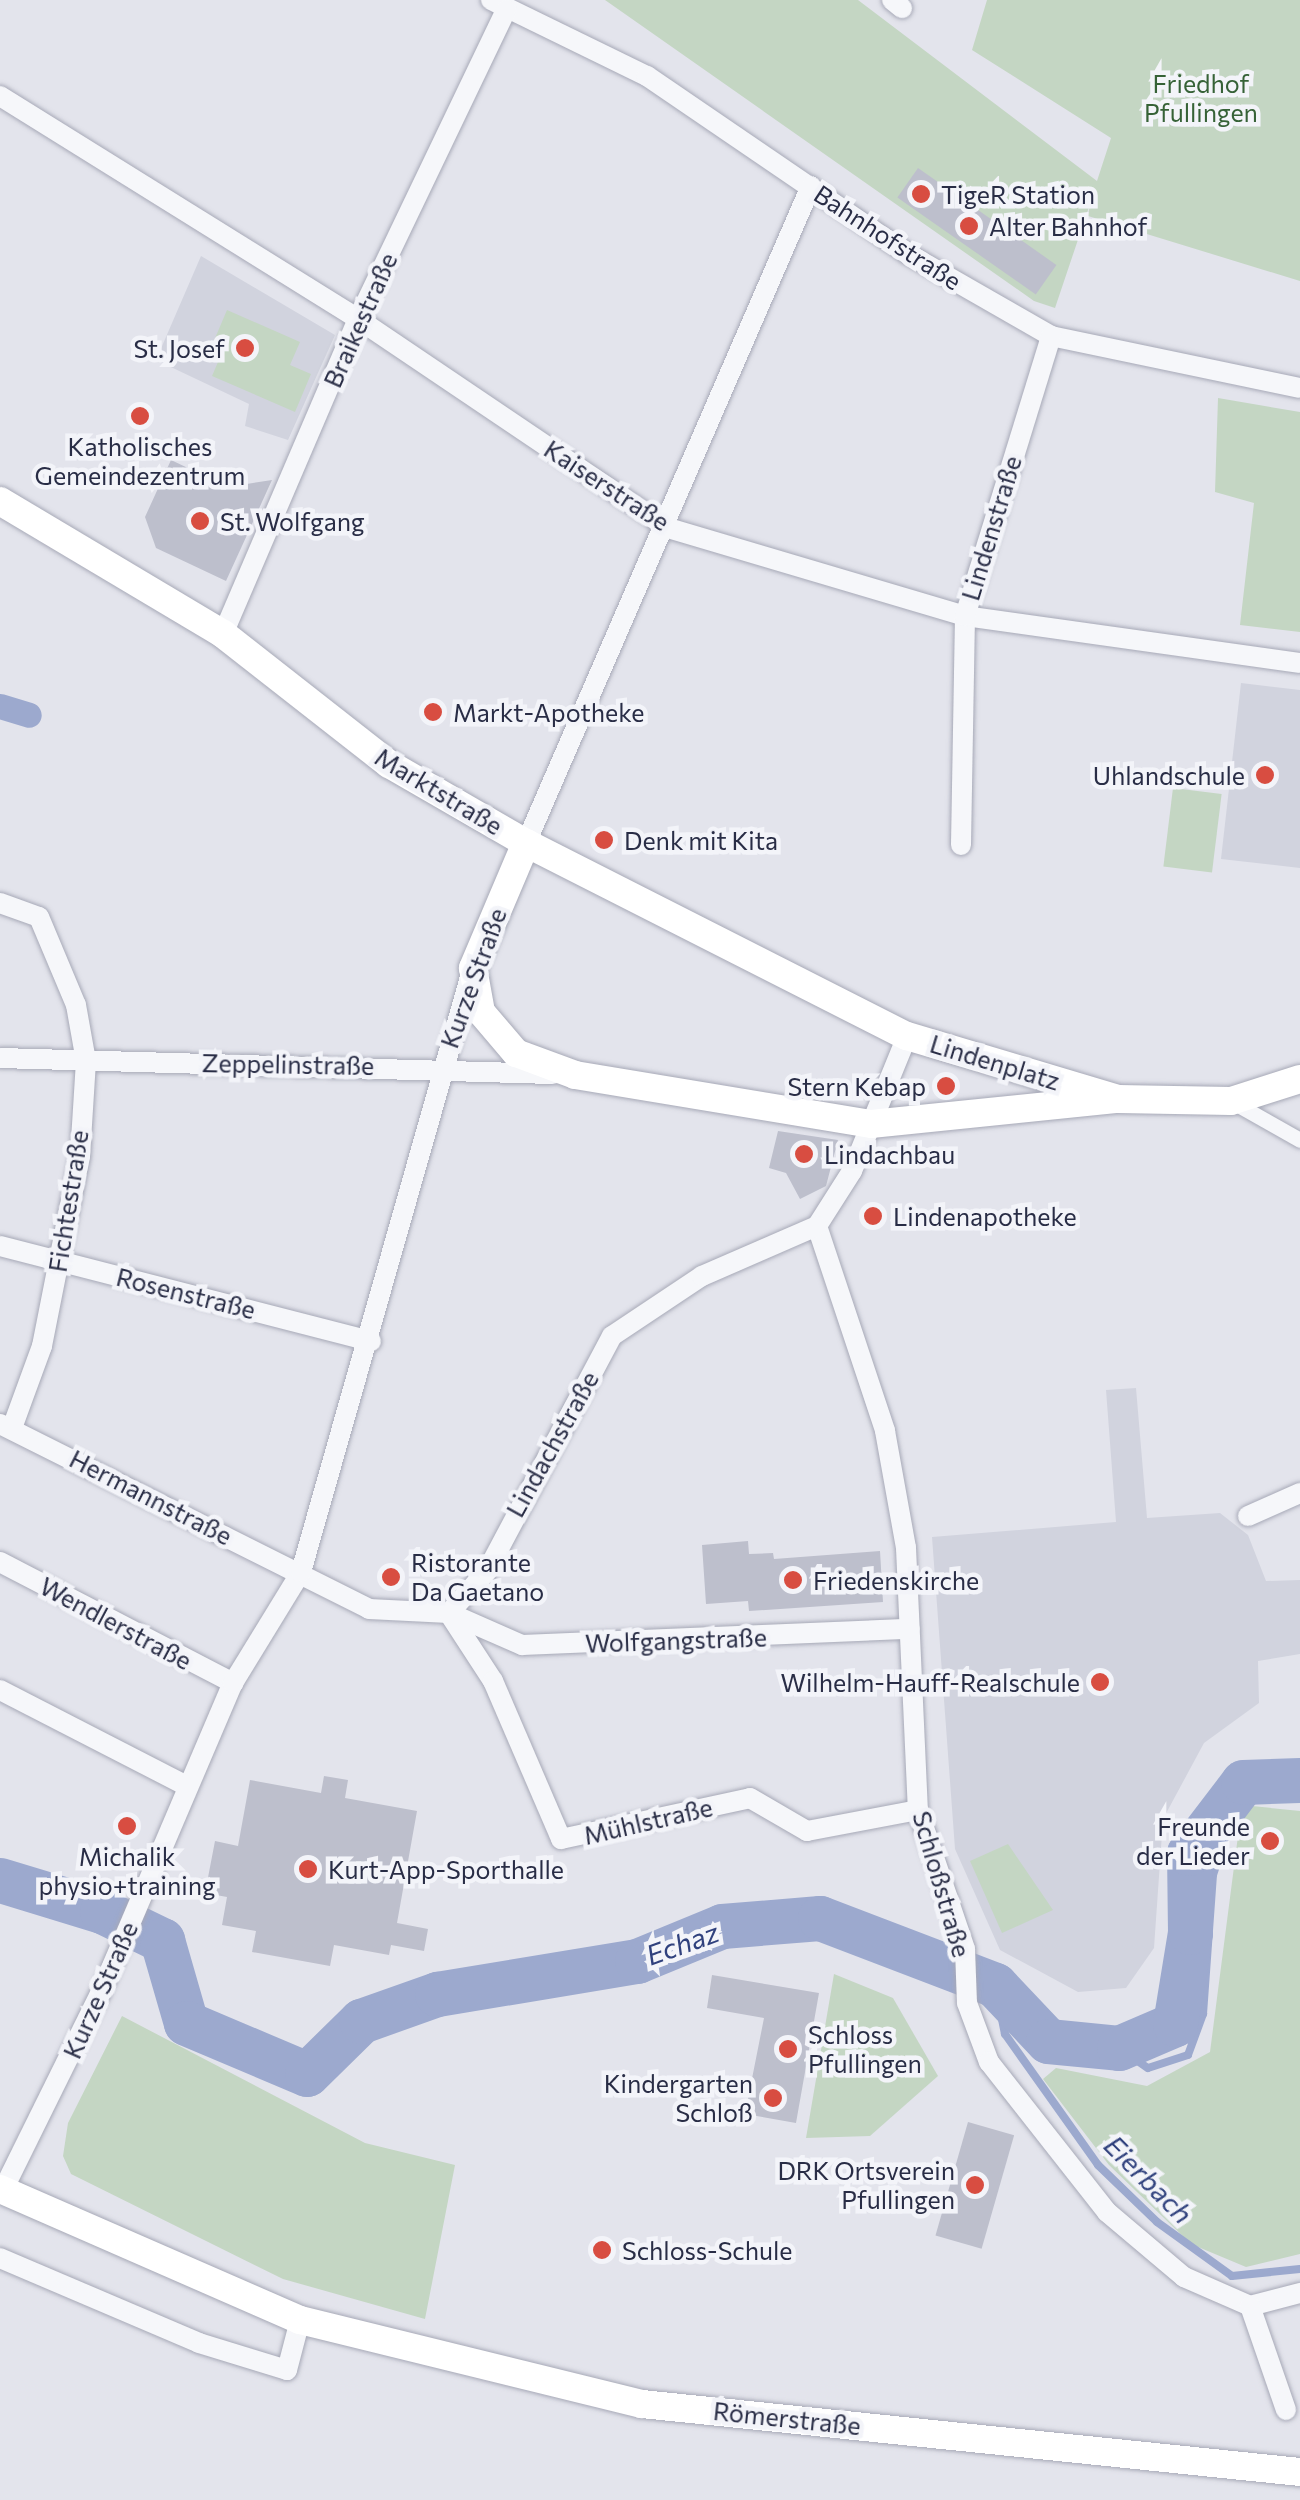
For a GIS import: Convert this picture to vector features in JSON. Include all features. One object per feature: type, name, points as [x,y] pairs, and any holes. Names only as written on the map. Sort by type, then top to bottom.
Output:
[{"type":"main road","name":"Marktstraße","points":[[0,501],[224,634],[390,764],[526,843],[907,1036]]},
{"type":"main road","name":"Kurze Straße","points":[[473,968],[526,843]]},
{"type":"main road","name":"Zeppelinstraße","points":[[473,968],[481,1012],[516,1052],[575,1075],[789,1109]]},
{"type":"main road","name":"Lindenplatz","points":[[907,1036],[1118,1099]]},
{"type":"main road","name":"Lindenplatz","points":[[789,1109],[871,1124],[1118,1099],[1231,1101],[1300,1079]]},
{"type":"main road","name":"Römerstraße","points":[[2,2189],[300,2320],[642,2404],[1294,2475]]},
{"type":"street","name":"Bahnhofstraße","points":[[499,5],[648,76],[811,186],[1050,336],[1300,388]]},
{"type":"street","name":"Braikestraße","points":[[224,634],[358,318],[499,5]]},
{"type":"street","name":"Kaiserstraße","points":[[0,96],[358,318],[668,528],[964,616],[1300,662]]},
{"type":"street","name":"Kurze Straße","points":[[526,843],[668,528],[811,186]]},
{"type":"street","name":"Lindenstraße","points":[[960,845],[964,616],[1050,336]]},
{"type":"street","name":"Fichtestraße","points":[[0,903],[38,917],[76,1005],[86,1061],[80,1156],[42,1346],[6,1426]]},
{"type":"street","name":"Kurze Straße","points":[[2,2189],[113,1963],[185,1785],[233,1683],[300,1572],[371,1341],[442,1067],[473,968]]},
{"type":"street","name":"Lindenplatz","points":[[871,1124],[907,1036]]},
{"type":"street","name":"Zeppelinstraße","points":[[0,1058],[442,1067],[575,1075]]},
{"type":"street","points":[[1231,1101],[1300,1140]]},
{"type":"street","points":[[817,1226],[871,1124]]},
{"type":"street","name":"Lindachstraße","points":[[450,1613],[487,1571],[612,1336],[702,1276],[817,1226]]},
{"type":"street","name":"Schloßstraße","points":[[817,1226],[885,1430],[906,1548],[918,1810],[965,1949],[967,2002],[989,2062],[1107,2212],[1184,2277],[1250,2306]]},
{"type":"street","name":"Rosenstraße","points":[[0,1246],[371,1341]]},
{"type":"street","name":"Hermannstraße","points":[[6,1426],[300,1572]]},
{"type":"street","points":[[1248,1516],[1300,1492]]},
{"type":"street","name":"Wendlerstraße","points":[[0,1562],[233,1683]]},
{"type":"street","points":[[300,1572],[369,1608],[450,1613]]},
{"type":"street","name":"Wolfgangstraße","points":[[450,1613],[522,1646],[910,1629]]},
{"type":"street","name":"Mühlstraße","points":[[450,1613],[493,1680],[561,1839],[750,1798],[807,1831],[918,1810]]},
{"type":"street","points":[[0,1690],[185,1785]]},
{"type":"street","points":[[0,2258],[199,2344],[287,2370],[300,2320]]},
{"type":"street","points":[[1286,2410],[1250,2306],[1300,2293]]},
{"type":"shaded area","name":"St. Josef","points":[[201,256],[335,335],[288,440],[245,426],[249,404],[156,360]]},
{"type":"shaded area","name":"Uhlandschule","points":[[1241,683],[1300,690],[1300,868],[1221,859]]},
{"type":"shaded area","name":"Wilhelm-Hauff-Realschule","points":[[1136,1388],[1147,1518],[1220,1513],[1248,1535],[1266,1581],[1300,1580],[1300,1654],[1258,1661],[1259,1703],[1204,1743],[1163,1819],[1154,1948],[1126,1988],[1078,1992],[1000,1950],[955,1849],[932,1537],[1116,1522],[1106,1390]]},
{"type":"green space","name":"Friedhof Pfullingen","points":[[605,0],[858,0],[1097,181],[1111,138],[972,50],[987,0],[1300,0],[1300,281],[1088,216],[1090,204],[1055,308],[1034,301]]},
{"type":"green space","points":[[227,310],[300,342],[290,365],[311,374],[295,412],[212,376],[221,355],[210,350]]},
{"type":"green space","points":[[1218,398],[1300,412],[1300,632],[1240,625],[1254,503],[1215,492]]},
{"type":"green space","points":[[1173,788],[1222,794],[1212,872],[1163,866]]},
{"type":"green space","points":[[1242,1805],[1300,1811],[1300,2254],[1246,2267],[1191,2244],[1109,2165],[1043,2079],[1056,2068],[1147,2086],[1210,2052]]},
{"type":"green space","points":[[1008,1844],[1053,1910],[1002,1933],[970,1861]]},
{"type":"green space","points":[[834,1974],[893,1998],[938,2076],[870,2136],[806,2138]]},
{"type":"green space","points":[[122,2016],[365,2143],[455,2165],[425,2319],[283,2279],[71,2174],[63,2156],[68,2123]]},
{"type":"building","name":"Alter Bahnhof","points":[[918,168],[1056,265],[1036,294],[897,197]]},
{"type":"building","name":"St. Wolfgang","points":[[171,460],[228,487],[272,480],[226,581],[156,548],[145,517]]},
{"type":"building","name":"Lindachbau","points":[[778,1131],[838,1140],[826,1186],[800,1199],[786,1173],[769,1168]]},
{"type":"building","name":"Friedenskirche","points":[[748,1541],[749,1554],[773,1553],[774,1559],[880,1551],[883,1602],[749,1611],[748,1601],[706,1604],[702,1545]]},
{"type":"building","name":"Kurt-App-Sporthalle","points":[[324,1776],[348,1780],[345,1798],[417,1811],[397,1923],[428,1929],[424,1951],[391,1945],[389,1955],[334,1945],[330,1966],[252,1952],[256,1931],[222,1925],[227,1897],[205,1893],[215,1841],[238,1846],[250,1780],[321,1793]]},
{"type":"building","name":"Schloss Pfullingen","points":[[712,1975],[819,1993],[796,2123],[745,2114],[764,2018],[707,2008]]},
{"type":"building","name":"DRK Ortsverein Pfullingen","points":[[968,2122],[1014,2135],[982,2249],[935,2235]]},
{"type":"waterway","points":[[0,706],[29,715]]},
{"type":"waterway","name":"Echaz","points":[[0,1880],[102,1911],[162,1940],[186,2023],[307,2074],[361,2021],[437,1994],[637,1961],[722,1926],[820,1918],[995,1985],[1048,2041],[1119,2048],[1175,2024],[1190,1932],[1189,1853],[1243,1782],[1300,1780]]},
{"type":"waterway","points":[[1119,2048],[1148,2068],[1188,2055],[1203,2014],[1213,1875],[1243,1782]]},
{"type":"waterway","name":"Eierbach","points":[[995,1985],[1005,2034],[1098,2165],[1157,2222],[1232,2276],[1300,2269]]},
{"type":"place","name":"TigeR Station","points":[[921,194]]},
{"type":"place","name":"Alter Bahnhof","points":[[969,226]]},
{"type":"place","name":"St. Josef","points":[[245,348]]},
{"type":"place","name":"Katholisches Gemeindezentrum","points":[[140,416]]},
{"type":"place","name":"St. Wolfgang","points":[[200,521]]},
{"type":"place","name":"Markt-Apotheke","points":[[433,712]]},
{"type":"place","name":"Uhlandschule","points":[[1265,775]]},
{"type":"place","name":"Denk mit Kita","points":[[604,840]]},
{"type":"place","name":"Stern Kebap","points":[[946,1086]]},
{"type":"place","name":"Lindachbau","points":[[804,1154]]},
{"type":"place","name":"Lindenapotheke","points":[[873,1216]]},
{"type":"place","name":"Ristorante Da Gaetano","points":[[391,1577]]},
{"type":"place","name":"Friedenskirche","points":[[793,1580]]},
{"type":"place","name":"Wilhelm-Hauff-Realschule","points":[[1100,1682]]},
{"type":"place","name":"Michalik physio+training","points":[[127,1826]]},
{"type":"place","name":"Freunde der Lieder","points":[[1270,1841]]},
{"type":"place","name":"Kurt-App-Sporthalle","points":[[308,1869]]},
{"type":"place","name":"Schloss Pfullingen","points":[[788,2049]]},
{"type":"place","name":"Kindergarten Schloß","points":[[773,2098]]},
{"type":"place","name":"DRK Ortsverein Pfullingen","points":[[975,2185]]},
{"type":"place","name":"Schloss-Schule","points":[[602,2250]]}]
